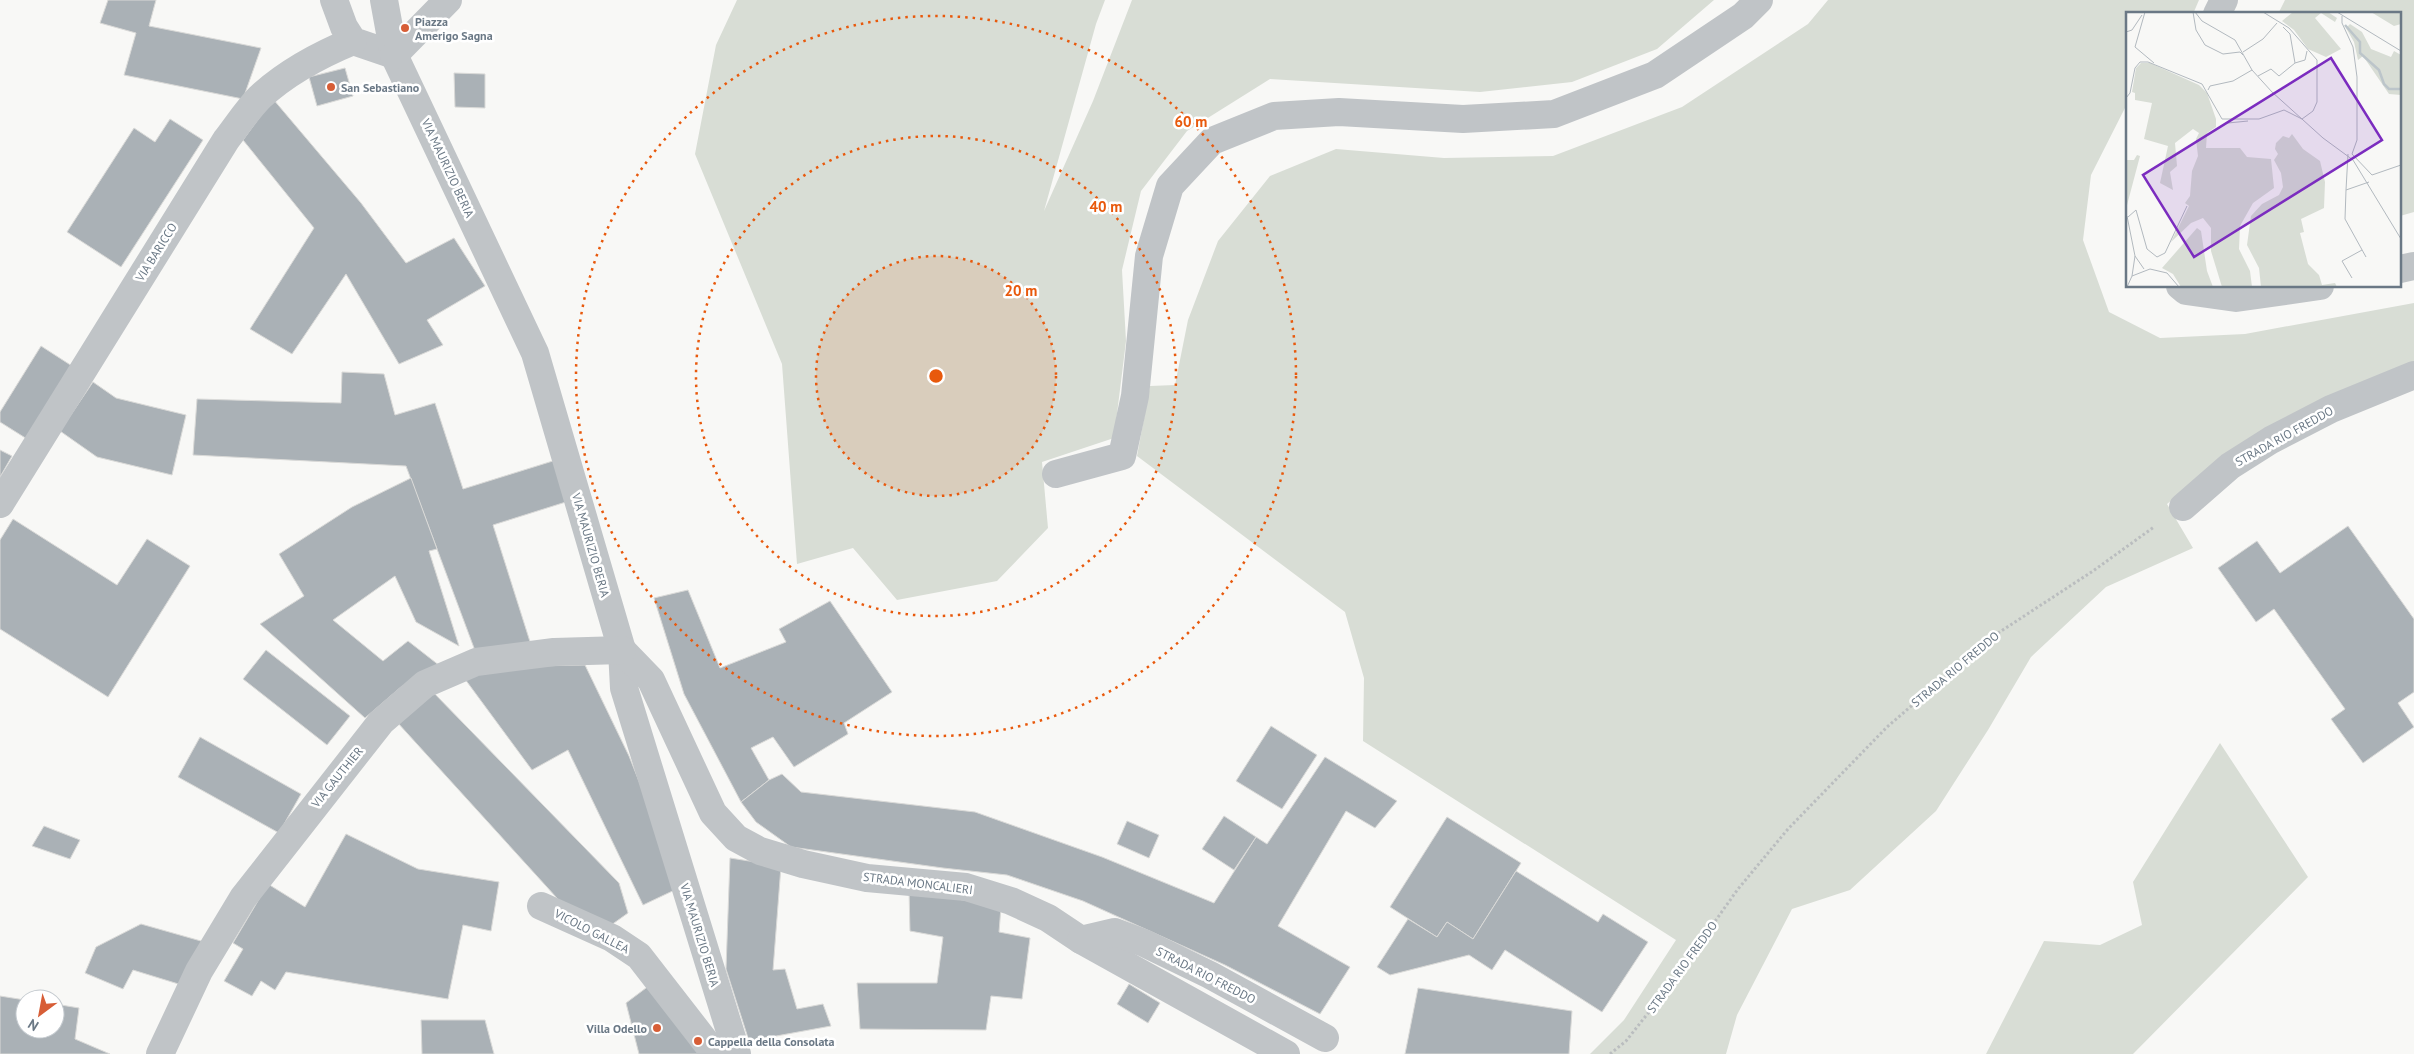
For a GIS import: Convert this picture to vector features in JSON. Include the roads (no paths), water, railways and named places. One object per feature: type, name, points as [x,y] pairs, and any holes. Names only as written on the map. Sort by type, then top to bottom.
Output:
[{"type":"street","points":[[334,0],[344,27],[353,41],[394,56]]},
{"type":"street","points":[[384,0],[394,56]]},
{"type":"street","points":[[394,56],[448,0]]},
{"type":"street","points":[[1056,474],[1122,456],[1135,396],[1149,256],[1170,186],[1212,141],[1274,116],[1339,112],[1463,119],[1554,114],[1655,75],[1743,16],[1759,0]]},
{"type":"street","points":[[2218,12],[2224,0]]},
{"type":"street","name":"VIA BARICCO","points":[[0,504],[226,140],[259,98],[290,72],[328,51],[353,41]]},
{"type":"street","name":"VIA MAURIZIO BERIA","points":[[394,56],[535,353],[622,650],[624,688],[736,1054]]},
{"type":"street","points":[[2182,288],[2186,291],[2236,298],[2306,288]]},
{"type":"street","name":"STRADA RIO FREDDO","points":[[2183,506],[2230,466],[2271,440],[2331,409],[2414,375]]},
{"type":"street","name":"STRADA MONCALIERI","points":[[622,650],[651,680],[713,813],[736,838],[760,851],[812,866],[868,878],[966,887],[1011,901],[1048,918],[1081,940],[1286,1054]]},
{"type":"street","name":"VIA GAUTHIER","points":[[160,1054],[199,971],[243,898],[376,729],[403,703],[425,684],[476,662],[554,652],[622,650]]},
{"type":"street","name":"VICOLO GALLEA","points":[[541,906],[612,938],[639,956],[715,1054]]},
{"type":"street","name":"STRADA RIO FREDDO","points":[[1081,940],[1114,932],[1144,943],[1210,975],[1325,1038]]},
{"type":"place","name":"Piazza Amerigo Sagna","points":[[405,28]]},
{"type":"place","name":"San Sebastiano","points":[[331,87]]},
{"type":"place","name":"Villa Odello","points":[[657,1028]]},
{"type":"place","name":"Cappella della Consolata","points":[[698,1041]]}]
